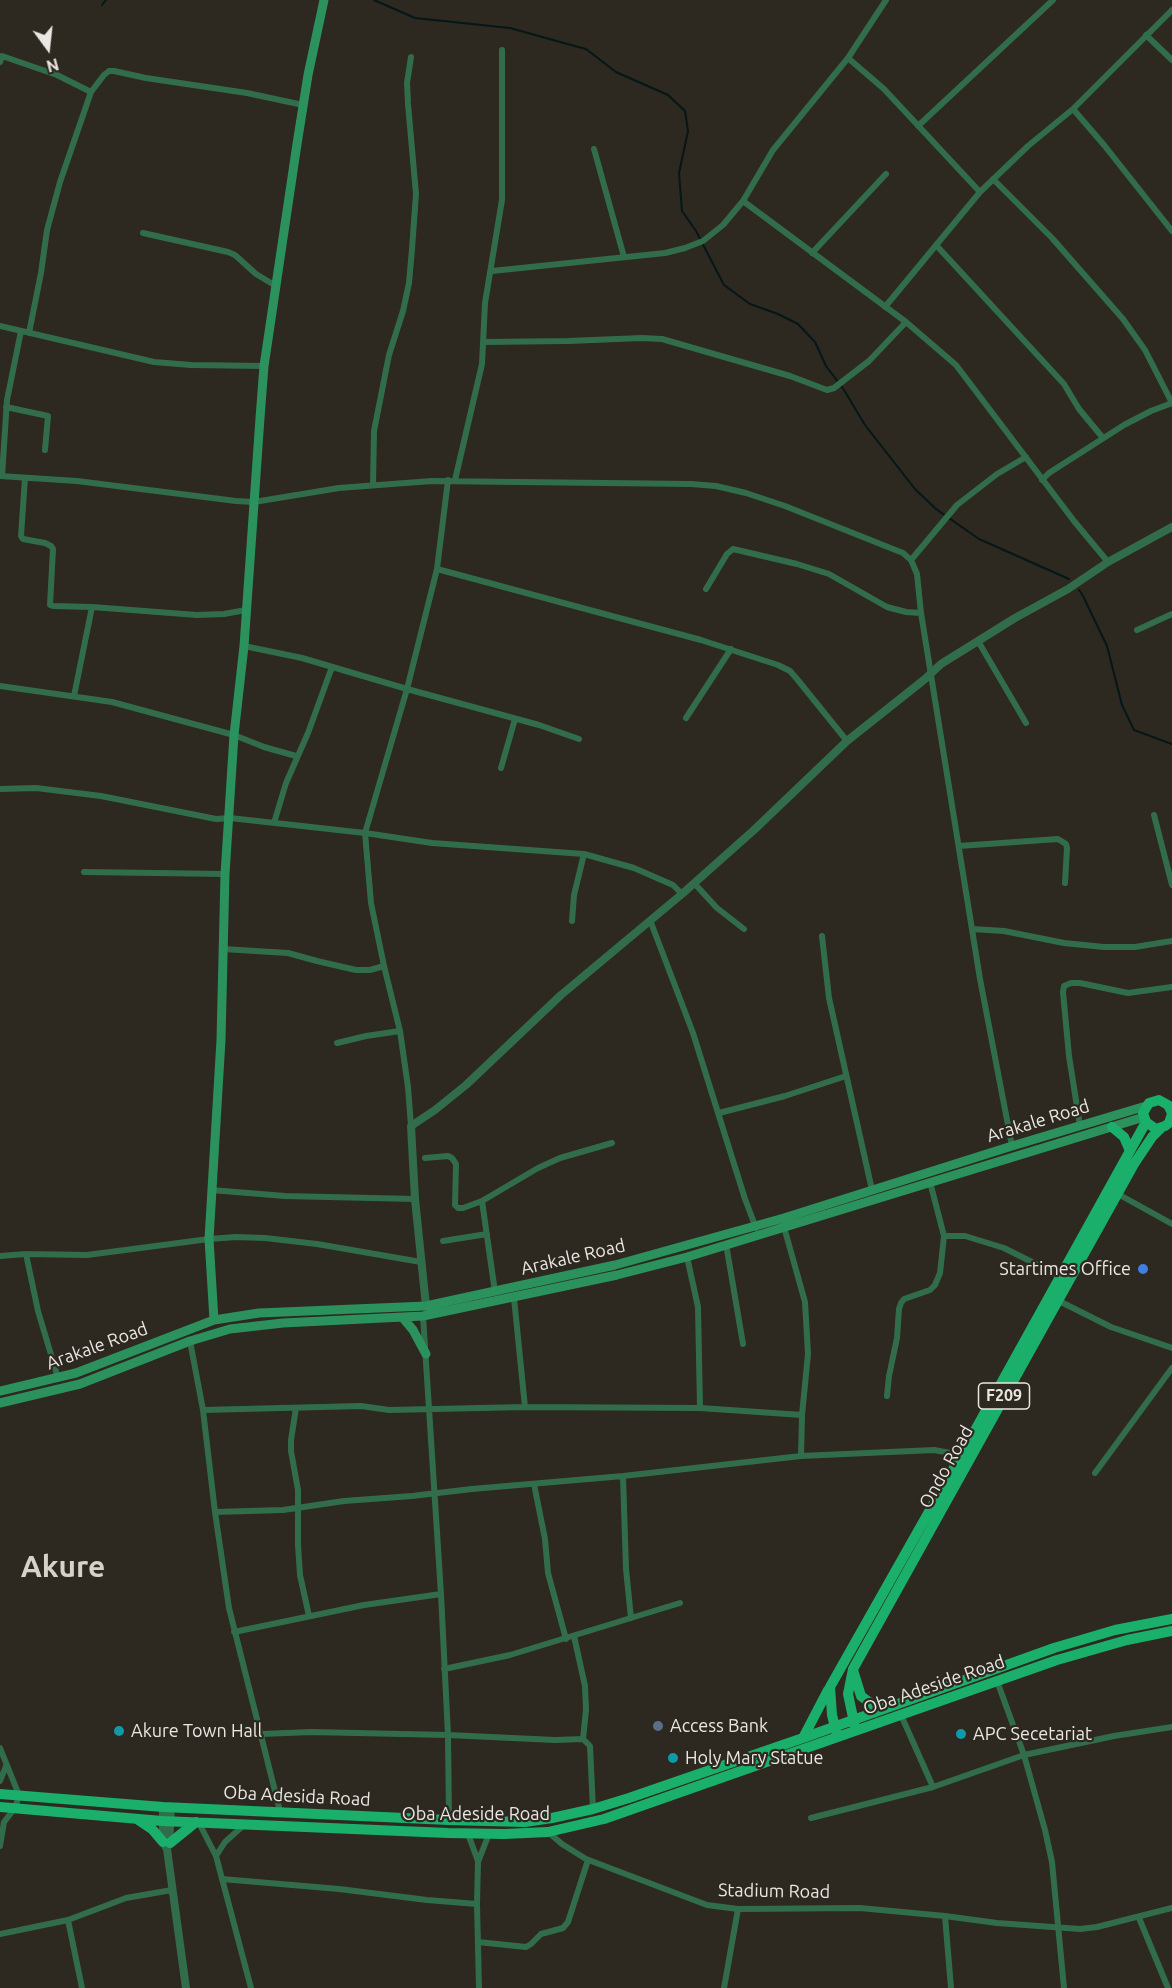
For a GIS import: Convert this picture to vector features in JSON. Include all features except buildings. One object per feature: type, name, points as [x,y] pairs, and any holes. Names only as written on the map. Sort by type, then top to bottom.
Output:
[{"type":"main road","points":[[213,1320],[209,1239],[221,1040],[225,874],[264,366],[303,105],[324,0]]},
{"type":"main road","name":"F209","points":[[1145,1115],[1154,1100],[1168,1101],[1172,1116],[1166,1126],[1161,1128]]},
{"type":"main road","points":[[1145,1115],[1152,1128],[1161,1128]]},
{"type":"main road","name":"Arakale Road","points":[[0,1402],[80,1384],[190,1341],[230,1329],[274,1323],[423,1316],[514,1298],[757,1230],[872,1190],[1080,1126],[1145,1115]]},
{"type":"main road","name":"Arakale Road","points":[[0,1392],[58,1379],[213,1320],[259,1313],[426,1306],[687,1257],[726,1244],[757,1230],[784,1227],[1145,1115]]},
{"type":"main road","name":"Ondo Road","points":[[1054,1298],[1060,1276],[1130,1151],[1145,1115]]},
{"type":"main road","points":[[1112,1126],[1124,1137],[1130,1151]]},
{"type":"main road","name":"Ondo Road","points":[[830,1687],[1054,1298],[1134,1164],[1161,1128]]},
{"type":"main road","points":[[314,1311],[314,1322]]},
{"type":"main road","points":[[403,1318],[413,1330],[426,1354]]},
{"type":"main road","points":[[121,1356],[126,1367]]},
{"type":"main road","name":"Ondo Road","points":[[853,1669],[965,1456]]},
{"type":"main road","name":"Oba Adesida Road","points":[[0,1794],[167,1807],[525,1822],[593,1809],[803,1738],[855,1725],[884,1709],[1054,1648],[1115,1630],[1172,1618]]},
{"type":"main road","name":"Oba Adeside Road","points":[[855,1725],[901,1715],[997,1680],[1097,1649],[1172,1631]]},
{"type":"main road","points":[[853,1669],[861,1696],[873,1706],[884,1709]]},
{"type":"main road","name":"F209","points":[[853,1669],[848,1694],[855,1725]]},
{"type":"main road","points":[[830,1687],[836,1731]]},
{"type":"main road","points":[[803,1738],[830,1687]]},
{"type":"main road","name":"Oba Adeside Road","points":[[0,1807],[166,1821],[468,1834],[548,1832],[604,1819],[683,1791],[836,1731]]},
{"type":"main road","points":[[679,1780],[683,1791]]},
{"type":"main road","points":[[137,1819],[152,1829],[167,1845],[197,1822]]},
{"type":"street","points":[[492,271],[665,253],[703,241],[723,225],[743,201],[773,150],[848,58],[886,0]]},
{"type":"street","points":[[918,126],[1053,0]]},
{"type":"street","points":[[885,307],[980,192],[1028,146],[1073,109],[1172,9]]},
{"type":"street","points":[[1146,35],[1172,60]]},
{"type":"street","points":[[426,1306],[408,1087],[400,1031],[371,903],[365,833],[407,690],[437,569],[452,480],[482,364],[485,303],[502,200],[502,50]]},
{"type":"street","points":[[373,485],[374,430],[389,355],[403,312],[409,283],[416,194],[407,83],[411,57]]},
{"type":"street","points":[[1,58],[57,75],[91,92]]},
{"type":"street","points":[[848,58],[884,89],[980,192]]},
{"type":"street","points":[[303,105],[247,93],[114,71],[104,75],[91,92],[60,182],[47,230],[41,273],[12,373],[6,407],[1,476],[77,482],[254,502],[339,488],[452,480],[716,486],[785,506],[903,553],[911,560],[917,574],[921,613],[972,929],[996,1070],[1012,1146]]},
{"type":"street","points":[[1073,109],[1172,231]]},
{"type":"street","points":[[594,149],[624,257]]},
{"type":"street","points":[[812,253],[886,174]]},
{"type":"street","points":[[993,179],[1052,238],[1123,319],[1145,350],[1172,403],[1151,411],[1103,438],[1048,473],[1042,480]]},
{"type":"street","points":[[743,201],[906,322],[956,365],[1042,480],[1108,562]]},
{"type":"street","points":[[143,233],[228,252],[276,286]]},
{"type":"street","points":[[936,245],[1064,384],[1079,409],[1103,438]]},
{"type":"street","points":[[484,342],[662,339],[790,376],[824,390],[834,388],[869,361],[906,322]]},
{"type":"street","points":[[0,326],[154,362],[264,366]]},
{"type":"street","points":[[6,407],[48,416],[45,450]]},
{"type":"street","points":[[911,560],[957,505],[997,474],[1026,457]]},
{"type":"street","points":[[25,478],[21,536],[23,539],[45,543],[53,549],[50,605],[197,615],[246,610]]},
{"type":"street","points":[[411,1126],[466,1085],[561,995],[682,894],[754,830],[847,741],[941,664],[1068,589],[1108,562],[1172,526]]},
{"type":"street","points":[[706,589],[727,554],[733,549],[815,569],[829,574],[887,607],[921,613]]},
{"type":"street","points":[[437,569],[731,649],[778,665],[790,671],[847,741]]},
{"type":"street","points":[[74,696],[92,607]]},
{"type":"street","points":[[1137,630],[1172,614]]},
{"type":"street","points":[[978,641],[1026,723]]},
{"type":"street","points":[[244,646],[302,658],[407,690],[515,719],[579,740]]},
{"type":"street","points":[[686,718],[731,649]]},
{"type":"street","points":[[274,822],[332,667]]},
{"type":"street","points":[[0,686],[112,702],[234,735],[264,747],[297,756]]},
{"type":"street","points":[[501,768],[515,719]]},
{"type":"street","points":[[0,789],[36,788],[101,796],[216,819],[274,822],[432,843],[584,854],[634,868],[673,885],[682,894]]},
{"type":"street","points":[[1154,815],[1172,885]]},
{"type":"street","points":[[959,846],[1058,839],[1066,844],[1067,848],[1065,883]]},
{"type":"street","points":[[572,921],[574,896],[584,854]]},
{"type":"street","points":[[84,872],[225,874]]},
{"type":"street","points":[[694,883],[717,908],[744,929]]},
{"type":"street","points":[[650,920],[693,1033],[745,1199],[757,1230]]},
{"type":"street","points":[[972,929],[1104,947],[1135,947],[1172,941]]},
{"type":"street","points":[[822,936],[829,998],[872,1190]]},
{"type":"street","points":[[223,950],[288,952],[317,962],[356,970],[370,970],[384,966]]},
{"type":"street","points":[[1080,1126],[1069,1056],[1064,986],[1080,983],[1128,993],[1172,987]]},
{"type":"street","points":[[337,1043],[400,1031]]},
{"type":"street","points":[[718,1113],[785,1096],[846,1076]]},
{"type":"street","points":[[425,1158],[448,1156],[452,1158],[456,1164],[455,1205],[463,1208],[482,1201],[538,1168],[560,1158],[612,1143]]},
{"type":"street","points":[[887,1396],[901,1303],[904,1299],[925,1292],[935,1285],[940,1273],[944,1236],[930,1182]]},
{"type":"street","points":[[211,1190],[285,1196],[416,1199]]},
{"type":"street","points":[[1118,1194],[1172,1224]]},
{"type":"street","points":[[482,1201],[495,1292]]},
{"type":"street","points":[[784,1227],[805,1302],[808,1354],[802,1415],[801,1456]]},
{"type":"street","points":[[443,1241],[487,1234]]},
{"type":"street","points":[[944,1236],[965,1236],[1004,1248],[1060,1276]]},
{"type":"street","points":[[0,1256],[87,1254],[209,1239],[265,1238],[317,1244],[421,1262]]},
{"type":"street","points":[[726,1244],[743,1344]]},
{"type":"street","points":[[26,1254],[38,1311],[58,1379]]},
{"type":"street","points":[[687,1257],[698,1307],[700,1408]]},
{"type":"street","points":[[514,1298],[525,1407]]},
{"type":"street","points":[[1054,1298],[1111,1327],[1172,1348]]},
{"type":"street","points":[[423,1316],[441,1594],[448,1735],[449,1820]]},
{"type":"street","points":[[190,1341],[203,1410],[215,1512],[234,1632],[280,1811]]},
{"type":"street","points":[[1095,1473],[1172,1368]]},
{"type":"street","points":[[203,1410],[361,1406],[389,1410],[525,1407],[700,1408],[802,1415]]},
{"type":"street","points":[[296,1408],[291,1440],[298,1490],[300,1575],[309,1616]]},
{"type":"street","points":[[215,1512],[298,1508],[344,1501],[623,1476],[801,1456],[934,1450],[965,1456]]},
{"type":"street","points":[[623,1476],[626,1569],[631,1618]]},
{"type":"street","points":[[534,1484],[545,1539],[548,1573],[566,1639]]},
{"type":"street","points":[[234,1632],[364,1605],[441,1594]]},
{"type":"street","points":[[444,1669],[483,1662],[566,1639],[680,1603]]},
{"type":"street","points":[[574,1636],[585,1686],[586,1710],[583,1739]]},
{"type":"street","points":[[997,1680],[1024,1755],[1052,1862],[1064,1988]]},
{"type":"street","points":[[901,1715],[933,1787]]},
{"type":"street","points":[[811,1818],[933,1787],[1024,1755],[1114,1736],[1172,1727]]},
{"type":"street","points":[[262,1734],[311,1732],[448,1735],[500,1739],[583,1739],[590,1746],[593,1809]]},
{"type":"street","points":[[0,1748],[19,1795],[15,1808],[4,1822],[0,1846]]},
{"type":"street","points":[[0,1781],[6,1766]]},
{"type":"street","points":[[167,1807],[167,1845],[186,1988]]},
{"type":"street","points":[[0,1816],[4,1822]]},
{"type":"street","points":[[197,1822],[216,1856],[250,1988]]},
{"type":"street","points":[[216,1856],[225,1842],[245,1824]]},
{"type":"street","name":"Stadium Road","points":[[548,1832],[573,1852],[588,1860],[707,1905],[738,1909],[860,1908],[997,1923],[1080,1929],[1139,1918],[1172,1908]]},
{"type":"street","points":[[468,1834],[478,1862]]},
{"type":"street","points":[[479,1988],[478,1862],[489,1834]]},
{"type":"street","points":[[478,1942],[526,1947],[543,1932],[563,1928],[568,1922],[588,1860]]},
{"type":"street","points":[[222,1879],[477,1904]]},
{"type":"street","points":[[0,1934],[68,1920],[126,1898],[172,1890]]},
{"type":"street","points":[[724,1988],[738,1909]]},
{"type":"street","points":[[945,1916],[951,1988]]},
{"type":"street","points":[[1139,1918],[1168,1988]]},
{"type":"street","points":[[68,1920],[82,1988]]},
{"type":"waterway","points":[[102,5],[106,0]]},
{"type":"waterway","points":[[374,0],[415,18],[510,28],[586,49],[616,72],[668,95],[685,111],[688,131],[679,173],[682,211],[696,231],[724,285],[750,304],[798,324],[815,342],[826,366],[865,425],[915,489],[936,509],[979,539],[1069,579]]},
{"type":"waterway","points":[[1079,590],[1107,646],[1122,705],[1134,730],[1172,744]]},
{"type":"place","name":"Startimes Office","points":[[1143,1269]]},
{"type":"place","name":"Access Bank","points":[[658,1726]]},
{"type":"place","name":"Akure Town Hall","points":[[119,1731]]},
{"type":"place","name":"APC Secetariat","points":[[961,1734]]},
{"type":"place","name":"Holy Mary Statue","points":[[673,1758]]},
{"type":"district","name":"Akure","points":[[63,1567]]}]
